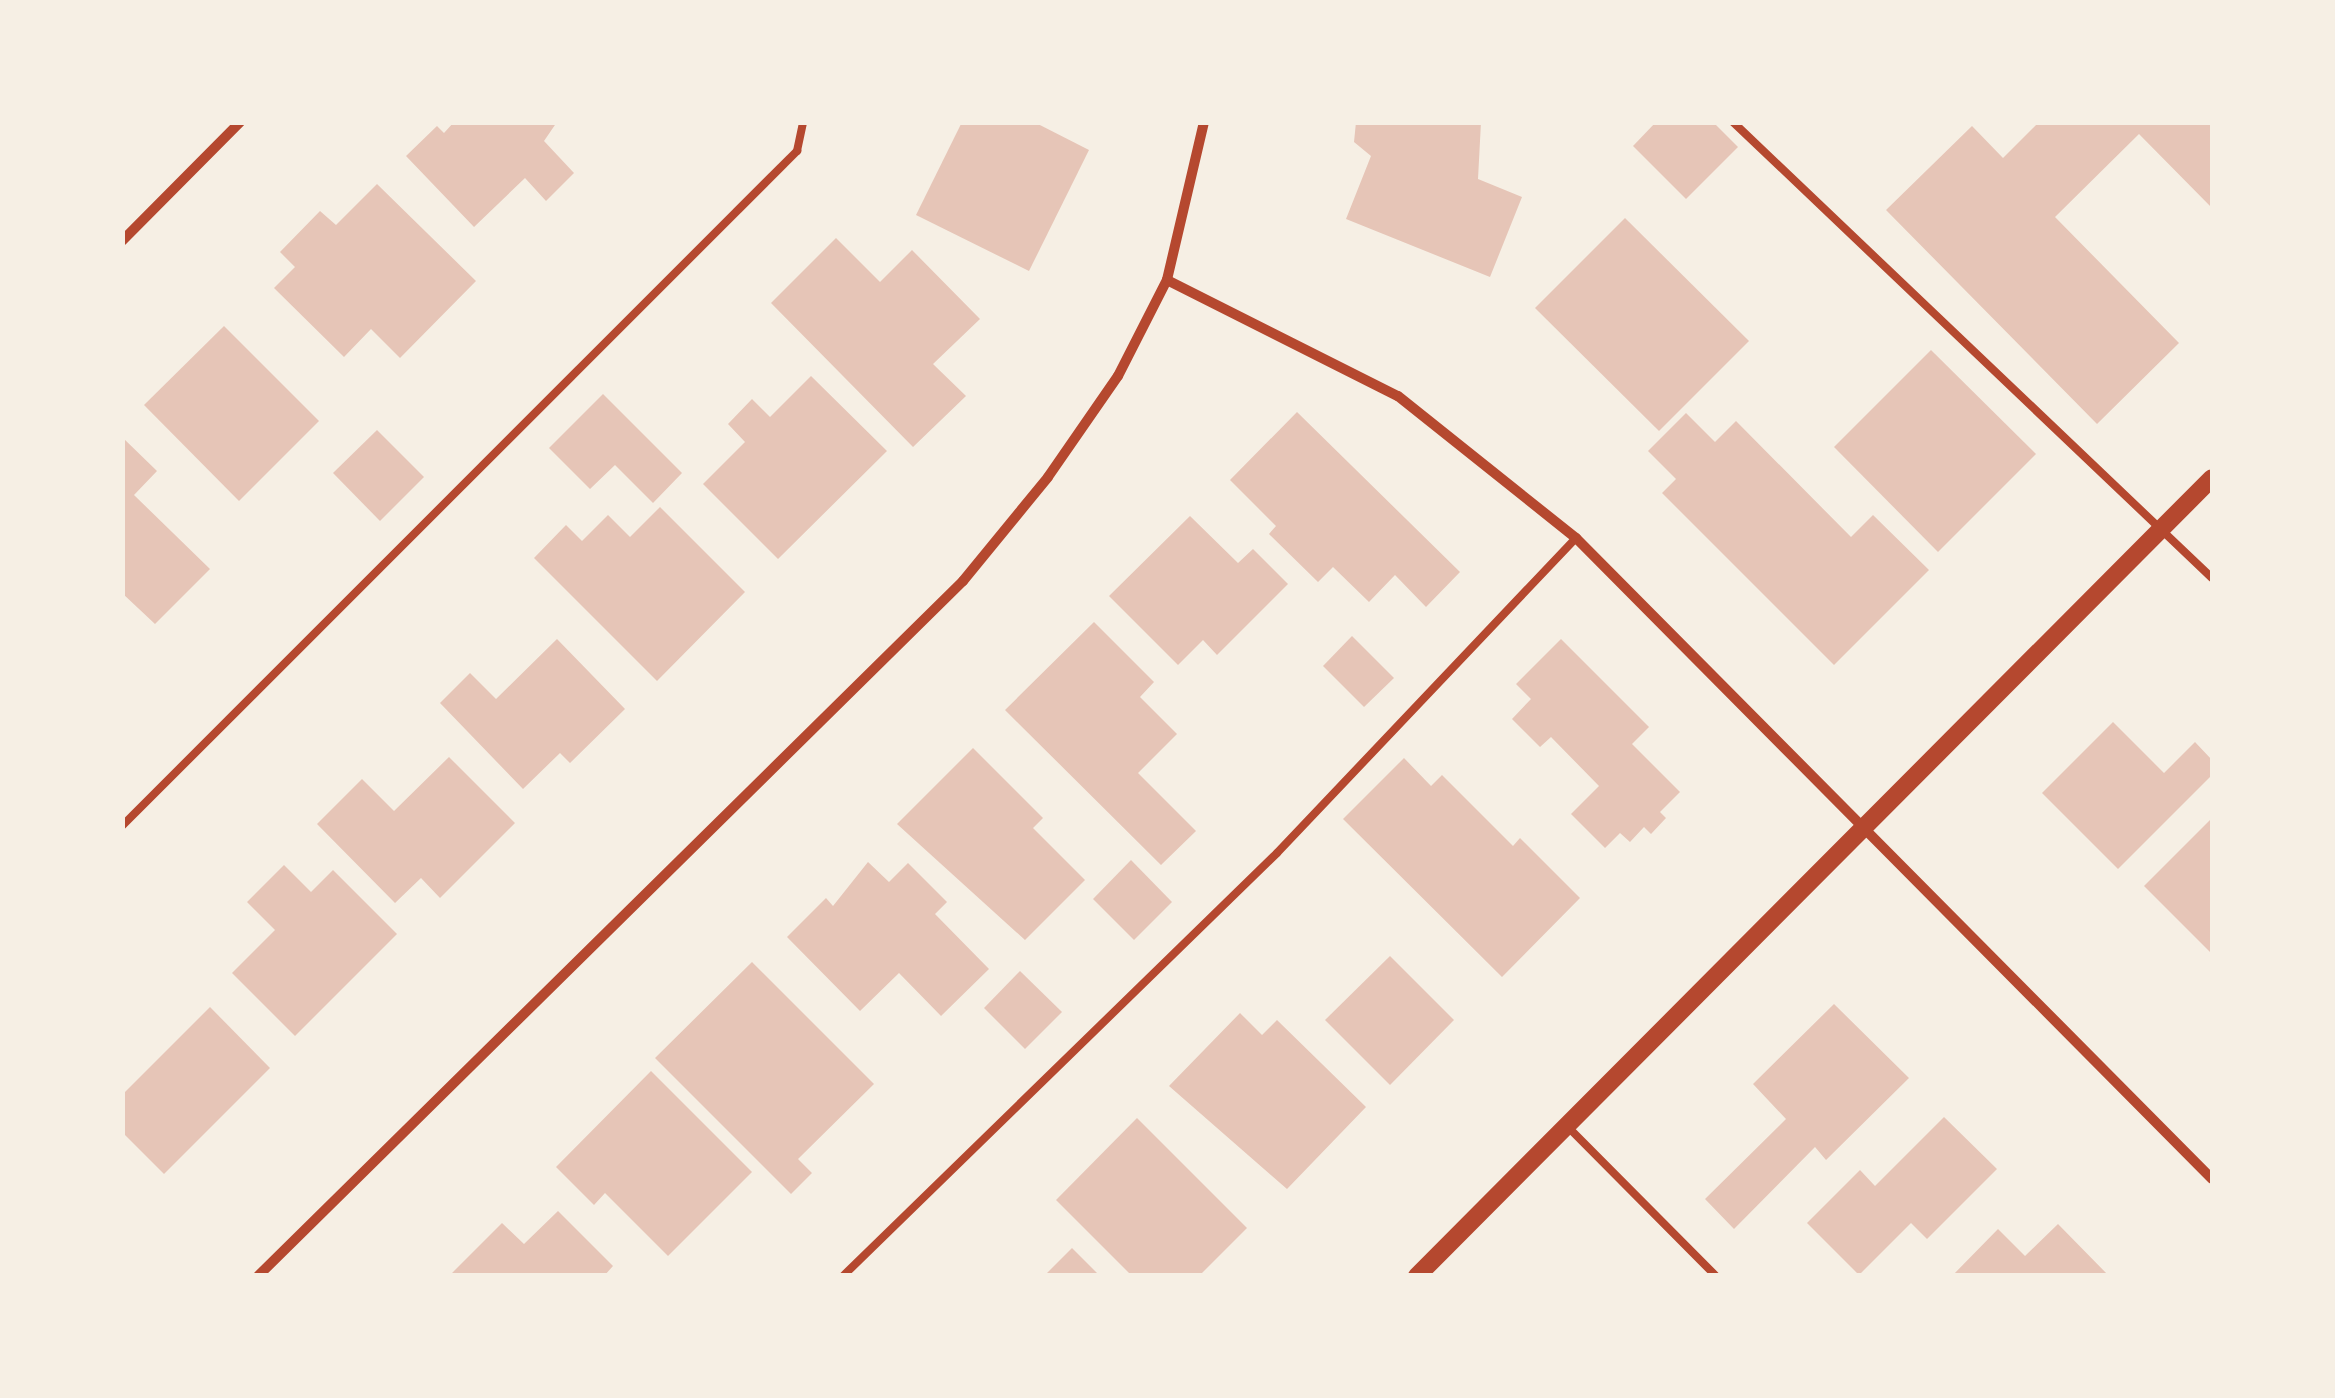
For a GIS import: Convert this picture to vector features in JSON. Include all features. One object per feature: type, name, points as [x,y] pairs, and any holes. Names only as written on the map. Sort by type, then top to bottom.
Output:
[{"type":"street","points":[[122,241],[240,122]]},
{"type":"street","points":[[258,1276],[963,581],[1048,477],[1118,376],[1167,280],[1204,122]]},
{"type":"street","points":[[1167,280],[1398,396],[1576,538],[2212,1179]]},
{"type":"street","points":[[1417,1276],[2212,478]]},
{"type":"lane","points":[[122,826],[798,151],[802,122]]},
{"type":"lane","points":[[1733,122],[2212,578]]},
{"type":"lane","points":[[844,1276],[1277,854],[1576,538]]},
{"type":"lane","points":[[1567,1126],[1716,1276]]},
{"type":"building","points":[[454,122],[557,122],[544,141],[574,173],[546,201],[525,178],[474,227],[406,156],[437,126],[444,133]]},
{"type":"building","points":[[962,122],[1034,122],[1089,150],[1029,271],[916,215]]},
{"type":"building","points":[[1356,122],[1481,122],[1478,179],[1522,197],[1490,277],[1346,219],[1371,156],[1354,142]]},
{"type":"building","points":[[1656,122],[1713,122],[1738,147],[1686,199],[1633,146]]},
{"type":"building","points":[[2039,122],[2212,122],[2212,208],[2139,134],[2055,217],[2179,343],[2097,424],[1886,210],[1972,126],[2003,158]]},
{"type":"building","points":[[377,184],[476,281],[400,358],[371,329],[344,357],[274,288],[295,267],[280,252],[320,211],[336,225]]},
{"type":"building","points":[[1625,218],[1749,341],[1659,431],[1535,308]]},
{"type":"building","points":[[836,238],[880,282],[912,250],[980,319],[933,364],[966,396],[913,447],[771,303]]},
{"type":"building","points":[[224,326],[319,421],[239,501],[144,405]]},
{"type":"building","points":[[1931,350],[2036,454],[1938,552],[1834,447]]},
{"type":"building","points":[[811,376],[887,451],[778,559],[703,484],[745,442],[728,424],[752,399],[770,417]]},
{"type":"building","points":[[603,394],[682,473],[653,503],[615,465],[590,489],[549,448]]},
{"type":"building","points":[[1297,412],[1460,572],[1426,607],[1395,575],[1369,602],[1333,567],[1318,582],[1269,534],[1276,526],[1230,480]]},
{"type":"building","points":[[1686,413],[1715,442],[1736,421],[1851,537],[1873,515],[1929,570],[1834,665],[1662,493],[1676,479],[1648,451]]},
{"type":"building","points":[[377,430],[424,477],[380,521],[333,473]]},
{"type":"building","points":[[122,437],[157,471],[134,495],[210,569],[155,624],[122,593]]},
{"type":"building","points":[[660,507],[745,592],[657,681],[534,558],[566,525],[582,541],[608,515],[630,537]]},
{"type":"building","points":[[1190,516],[1238,563],[1253,549],[1288,584],[1217,655],[1203,640],[1178,665],[1109,596]]},
{"type":"building","points":[[1094,622],[1154,682],[1140,697],[1177,734],[1138,773],[1196,831],[1161,865],[1005,710]]},
{"type":"building","points":[[1352,636],[1394,678],[1364,707],[1323,666]]},
{"type":"building","points":[[557,639],[625,709],[570,763],[560,753],[523,789],[440,703],[470,673],[496,699]]},
{"type":"building","points":[[1561,639],[1649,727],[1632,744],[1680,792],[1660,812],[1666,818],[1651,834],[1644,827],[1630,842],[1620,833],[1605,848],[1571,814],[1599,786],[1551,737],[1540,747],[1512,719],[1531,699],[1516,684]]},
{"type":"building","points":[[2113,722],[2164,773],[2195,742],[2212,760],[2212,775],[2118,869],[2042,793]]},
{"type":"building","points":[[973,748],[1043,818],[1033,828],[1085,880],[1025,940],[897,824]]},
{"type":"building","points":[[449,757],[515,823],[440,898],[421,878],[395,903],[317,824],[362,779],[394,811]]},
{"type":"building","points":[[1404,758],[1431,786],[1442,775],[1513,846],[1520,838],[1580,898],[1502,977],[1343,819]]},
{"type":"building","points":[[2212,818],[2212,954],[2144,886]]},
{"type":"building","points":[[1131,860],[1172,902],[1134,940],[1093,899]]},
{"type":"building","points":[[868,862],[889,882],[908,863],[947,902],[935,914],[989,969],[941,1016],[899,973],[860,1011],[787,937],[826,898],[833,906]]},
{"type":"building","points":[[284,865],[311,892],[333,870],[397,934],[295,1036],[232,973],[275,930],[247,902]]},
{"type":"building","points":[[1390,956],[1454,1020],[1390,1085],[1325,1020]]},
{"type":"building","points":[[752,962],[874,1084],[798,1159],[812,1173],[791,1194],[655,1058]]},
{"type":"building","points":[[1020,971],[1062,1012],[1025,1049],[984,1008]]},
{"type":"building","points":[[1834,1004],[1909,1078],[1826,1160],[1815,1147],[1734,1229],[1705,1199],[1786,1119],[1753,1084]]},
{"type":"building","points":[[210,1007],[270,1068],[164,1174],[122,1132],[122,1095]]},
{"type":"building","points":[[1240,1013],[1262,1035],[1277,1020],[1366,1107],[1287,1189],[1169,1086]]},
{"type":"building","points":[[651,1071],[752,1172],[668,1256],[605,1193],[594,1205],[556,1167]]},
{"type":"building","points":[[1944,1117],[1997,1169],[1927,1239],[1911,1223],[1859,1275],[1807,1223],[1860,1170],[1875,1186]]},
{"type":"building","points":[[1137,1118],[1247,1228],[1199,1276],[1132,1276],[1056,1200]]},
{"type":"building","points":[[558,1211],[613,1266],[604,1276],[452,1273],[502,1223],[524,1244]]},
{"type":"building","points":[[2058,1224],[2109,1276],[1952,1276],[1998,1229],[2025,1256]]},
{"type":"building","points":[[1072,1248],[1100,1276],[1044,1276]]}]
